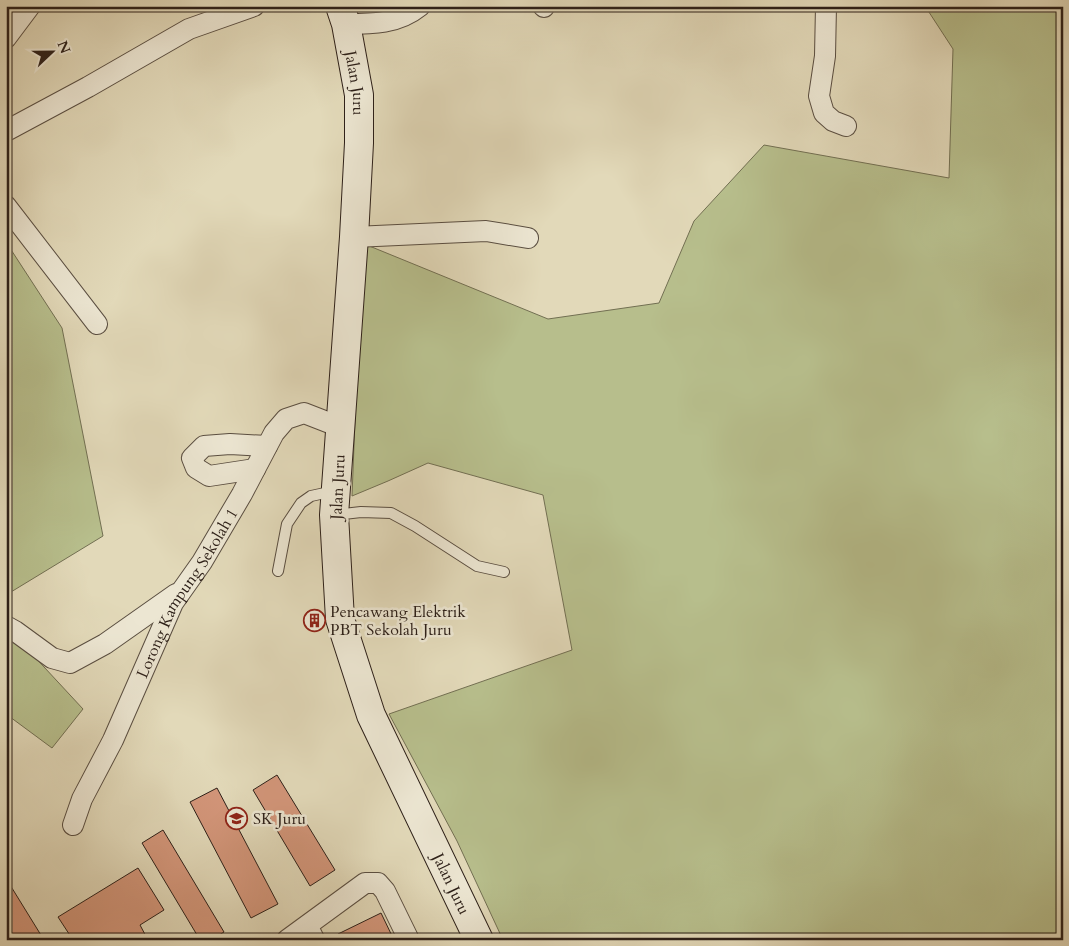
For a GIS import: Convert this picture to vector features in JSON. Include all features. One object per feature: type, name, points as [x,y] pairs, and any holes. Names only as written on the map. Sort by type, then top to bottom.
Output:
[{"type":"street","points":[[6,38],[30,6]]},
{"type":"street","points":[[6,130],[88,87],[189,29],[254,6]]},
{"type":"street","points":[[343,15],[375,24],[402,17],[420,6]]},
{"type":"street","points":[[826,6],[825,56],[819,96],[824,113],[833,121],[846,126]]},
{"type":"street","name":"Jalan Juru","points":[[343,15],[358,94],[359,143],[335,503],[340,619],[371,716],[479,940]]},
{"type":"street","points":[[6,206],[97,324]]},
{"type":"street","points":[[354,237],[486,231],[528,238]]},
{"type":"street","name":"Lorong Kampung Sekolah 1","points":[[73,825],[82,799],[113,740],[173,603],[202,562],[274,433],[286,419],[304,413],[340,426]]},
{"type":"street","points":[[255,469],[209,476],[196,468],[192,458],[204,446],[230,444],[267,446]]},
{"type":"street","points":[[6,626],[15,630],[52,658],[70,663],[105,644],[182,590]]},
{"type":"street","points":[[287,940],[316,931],[365,883],[378,883],[385,891],[409,940]]},
{"type":"lane","points":[[278,571],[287,524],[301,503],[311,496],[361,512],[391,514],[415,526],[477,566],[504,572]]},
{"type":"green space","points":[[925,6],[1063,6],[1063,940],[503,940],[457,841],[389,714],[572,650],[543,495],[428,463],[352,496],[362,243],[548,319],[659,303],[694,221],[764,145],[949,178],[953,49]]},
{"type":"green space","points":[[6,242],[62,328],[103,536],[6,595]]},
{"type":"green space","points":[[6,626],[83,709],[52,748],[6,714]]},
{"type":"building","name":"Pencawang Elektrik PBT Sekolah Juru","points":[[318,610],[322,627],[309,629],[307,612]]},
{"type":"building","points":[[277,775],[335,870],[310,886],[253,790]]},
{"type":"building","points":[[217,788],[278,904],[251,918],[190,802]]},
{"type":"building","points":[[163,830],[224,932],[211,940],[200,940],[142,843]]},
{"type":"building","points":[[138,868],[164,910],[140,925],[148,940],[73,940],[58,917]]},
{"type":"building","points":[[7,880],[44,940],[6,940]]},
{"type":"building","points":[[381,913],[394,940],[341,940],[338,934]]},
{"type":"place","name":"Pencawang Elektrik PBT Sekolah Juru","points":[[314,620]]},
{"type":"place","name":"SK Juru","points":[[237,818]]}]
